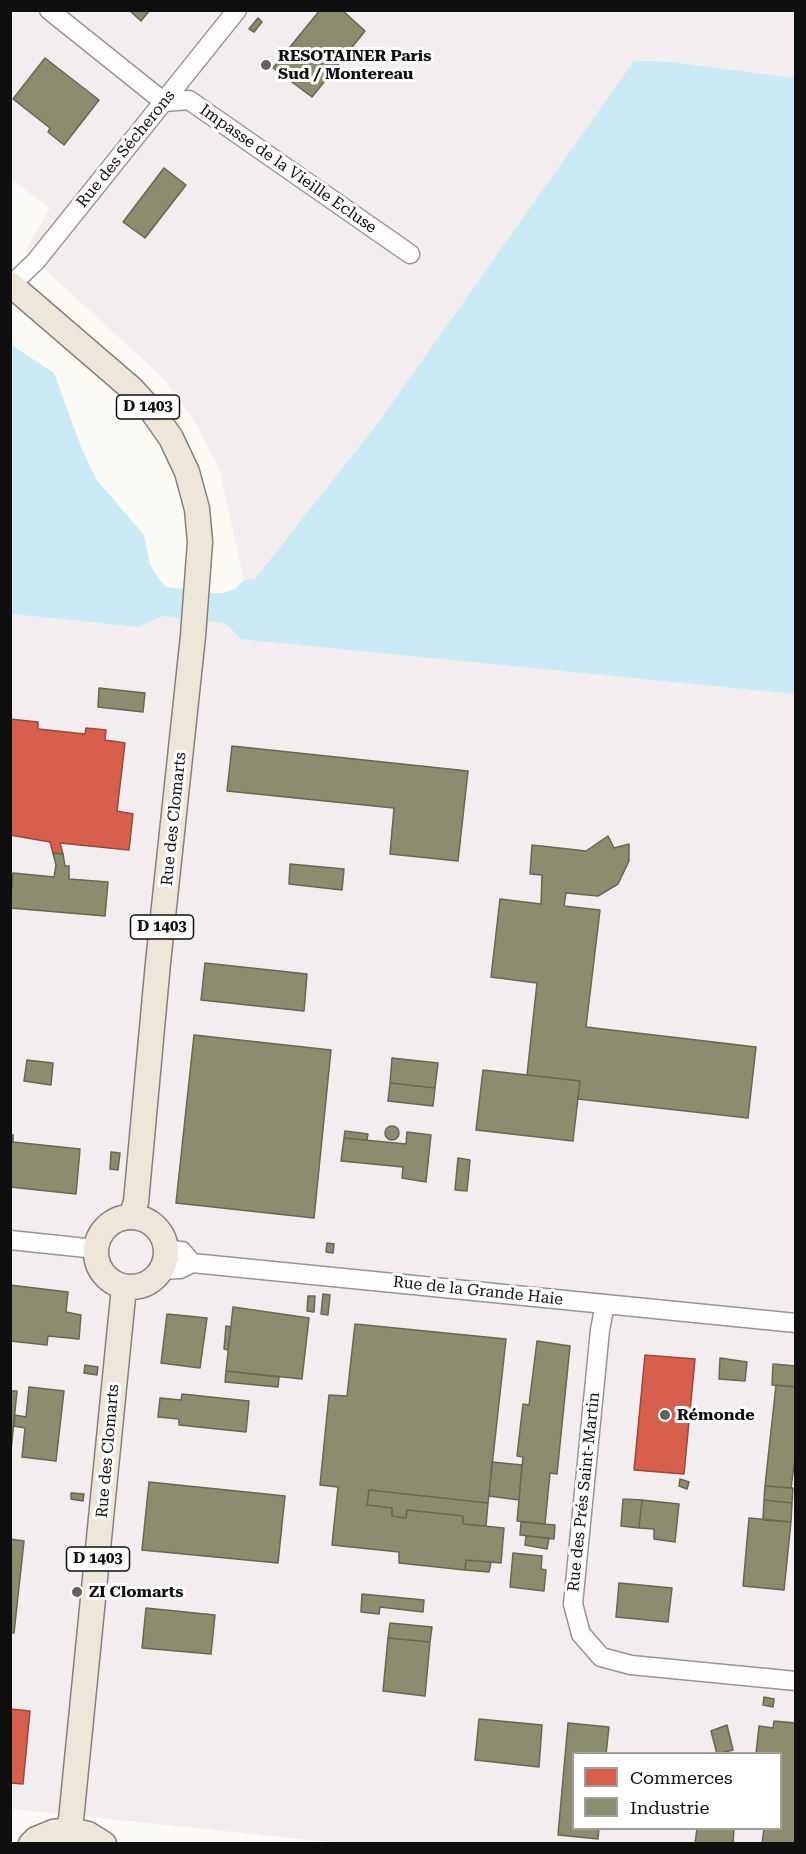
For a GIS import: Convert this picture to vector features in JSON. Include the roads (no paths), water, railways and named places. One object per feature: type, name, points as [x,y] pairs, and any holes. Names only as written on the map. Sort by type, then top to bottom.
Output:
[{"type":"main road","name":"Rue des Clomarts","points":[[11,284],[132,389],[152,411],[171,438],[186,472],[197,509],[200,542],[193,636],[158,963],[136,1202],[131,1217]]},
{"type":"main road","points":[[131,1217],[151,1223],[164,1239],[164,1260],[154,1278],[135,1287],[124,1287],[115,1284],[100,1269],[96,1250],[103,1230],[121,1218],[131,1217]]},
{"type":"main road","name":"Rue des Clomarts","points":[[70,1830],[124,1287]]},
{"type":"main road","points":[[31,1844],[36,1839],[53,1832],[70,1830],[88,1834],[104,1844]]},
{"type":"street","points":[[49,10],[164,102]]},
{"type":"street","name":"Rue des Sécherons","points":[[11,284],[36,261],[237,10]]},
{"type":"street","name":"Impasse de la Vieille Ecluse","points":[[164,102],[189,100],[410,254]]},
{"type":"street","points":[[10,1240],[96,1250]]},
{"type":"street","name":"Rue de la Grande Haie","points":[[164,1260],[180,1269],[192,1263],[795,1323]]},
{"type":"street","name":"Rue des Prés Saint-Martin","points":[[605,1304],[600,1330],[573,1604],[582,1634],[601,1657],[631,1665],[795,1681]]},
{"type":"water","points":[[634,61],[669,62],[795,78],[795,694],[240,639],[224,623],[163,616],[138,627],[11,614],[10,344],[54,373],[81,447],[96,479],[144,535],[150,565],[161,582],[167,587],[215,593],[235,589],[244,580],[255,579],[378,423]]},
{"type":"place","name":"RESOTAINER Paris Sud / Montereau","points":[[266,65]]},
{"type":"place","name":"Rémonde","points":[[665,1415]]},
{"type":"place","name":"ZI Clomarts","points":[[77,1592]]}]
